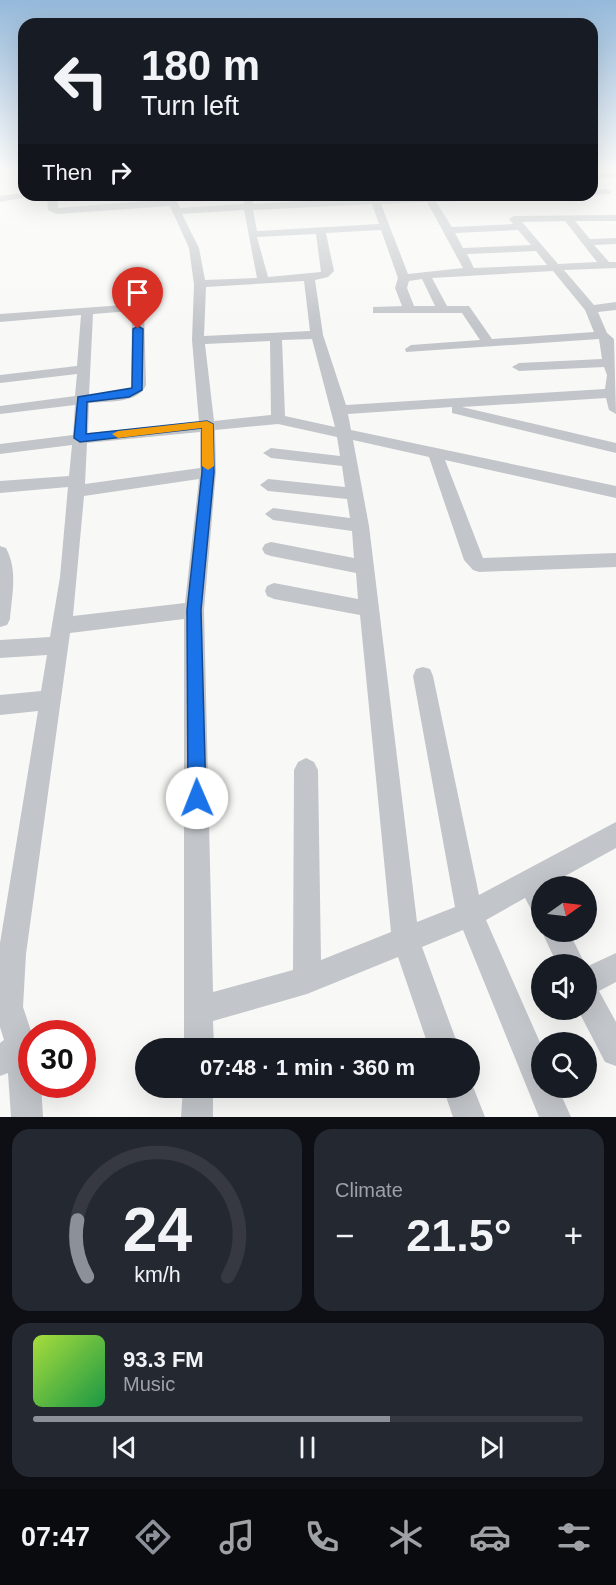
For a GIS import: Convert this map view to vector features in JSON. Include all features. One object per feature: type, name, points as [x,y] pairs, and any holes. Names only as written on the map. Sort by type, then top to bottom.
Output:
[{"type":"street","points":[[184,224],[194,248],[200,284],[198,340],[207,424],[208,472],[194,610],[199,1038]]},
{"type":"street","points":[[252,224],[254,248],[263,281]]},
{"type":"street","points":[[384,224],[404,278],[401,288],[409,310]]},
{"type":"street","points":[[445,224],[470,271]]},
{"type":"street","points":[[449,230],[469,224]]},
{"type":"street","points":[[519,224],[591,309],[608,337],[613,371],[612,393],[616,410]]},
{"type":"street","points":[[573,224],[611,265]]},
{"type":"street","points":[[254,234],[385,227]]},
{"type":"street","points":[[200,284],[324,275],[328,271],[320,229]]},
{"type":"street","points":[[589,242],[616,241]]},
{"type":"street","points":[[458,250],[538,248]]},
{"type":"street","points":[[404,278],[470,271],[611,265]]},
{"type":"street","points":[[426,276],[442,307]]},
{"type":"street","points":[[309,277],[317,335],[340,410],[360,526],[405,939],[440,1038]]},
{"type":"street","points":[[591,309],[616,306]]},
{"type":"street","points":[[0,318],[134,307],[138,310],[139,385],[137,390],[129,394],[0,410]]},
{"type":"street","points":[[377,310],[442,307],[465,309],[488,342]]},
{"type":"street","points":[[27,1117],[28,1103],[10,1054],[9,1007],[12,954],[61,636],[78,486],[87,311]]},
{"type":"street","points":[[198,340],[317,335]]},
{"type":"street","points":[[276,337],[278,418]]},
{"type":"street","points":[[411,349],[488,342],[608,337]]},
{"type":"street","points":[[519,367],[613,371]]},
{"type":"street","points":[[0,379],[84,369]]},
{"type":"street","points":[[340,410],[612,393]]},
{"type":"street","points":[[441,405],[616,448]]},
{"type":"street","points":[[0,449],[80,438],[278,418],[616,492]]},
{"type":"street","points":[[271,453],[350,462]]},
{"type":"street","points":[[435,453],[473,560],[478,565],[616,560]]},
{"type":"street","points":[[0,487],[78,486],[208,472]]},
{"type":"street","points":[[268,485],[355,494]]},
{"type":"street","points":[[273,514],[360,526]]},
{"type":"street","points":[[271,549],[364,567]]},
{"type":"street","points":[[0,554],[2,574],[0,619]]},
{"type":"street","points":[[274,591],[368,609]]},
{"type":"street","points":[[0,649],[194,610]]},
{"type":"street","points":[[423,676],[470,914],[531,1060]]},
{"type":"street","points":[[0,705],[52,700]]},
{"type":"street","points":[[306,770],[307,980]]},
{"type":"street","points":[[559,876],[616,834]]},
{"type":"street","points":[[200,1011],[307,980],[470,914],[531,895]]},
{"type":"street","points":[[597,976],[616,967]]},
{"type":"street","points":[[597,1016],[616,1051]]},
{"type":"street","points":[[197,1117],[198,1098]]},
{"type":"street","points":[[462,1098],[469,1117]]},
{"type":"street","points":[[547,1098],[555,1117]]},
{"type":"slow traffic","points":[[118,434],[207,424],[208,466]]},
{"type":"route","points":[[138,329],[139,385],[137,390],[129,394],[82,399],[80,438],[207,424],[208,472],[194,610],[197,798]]}]
